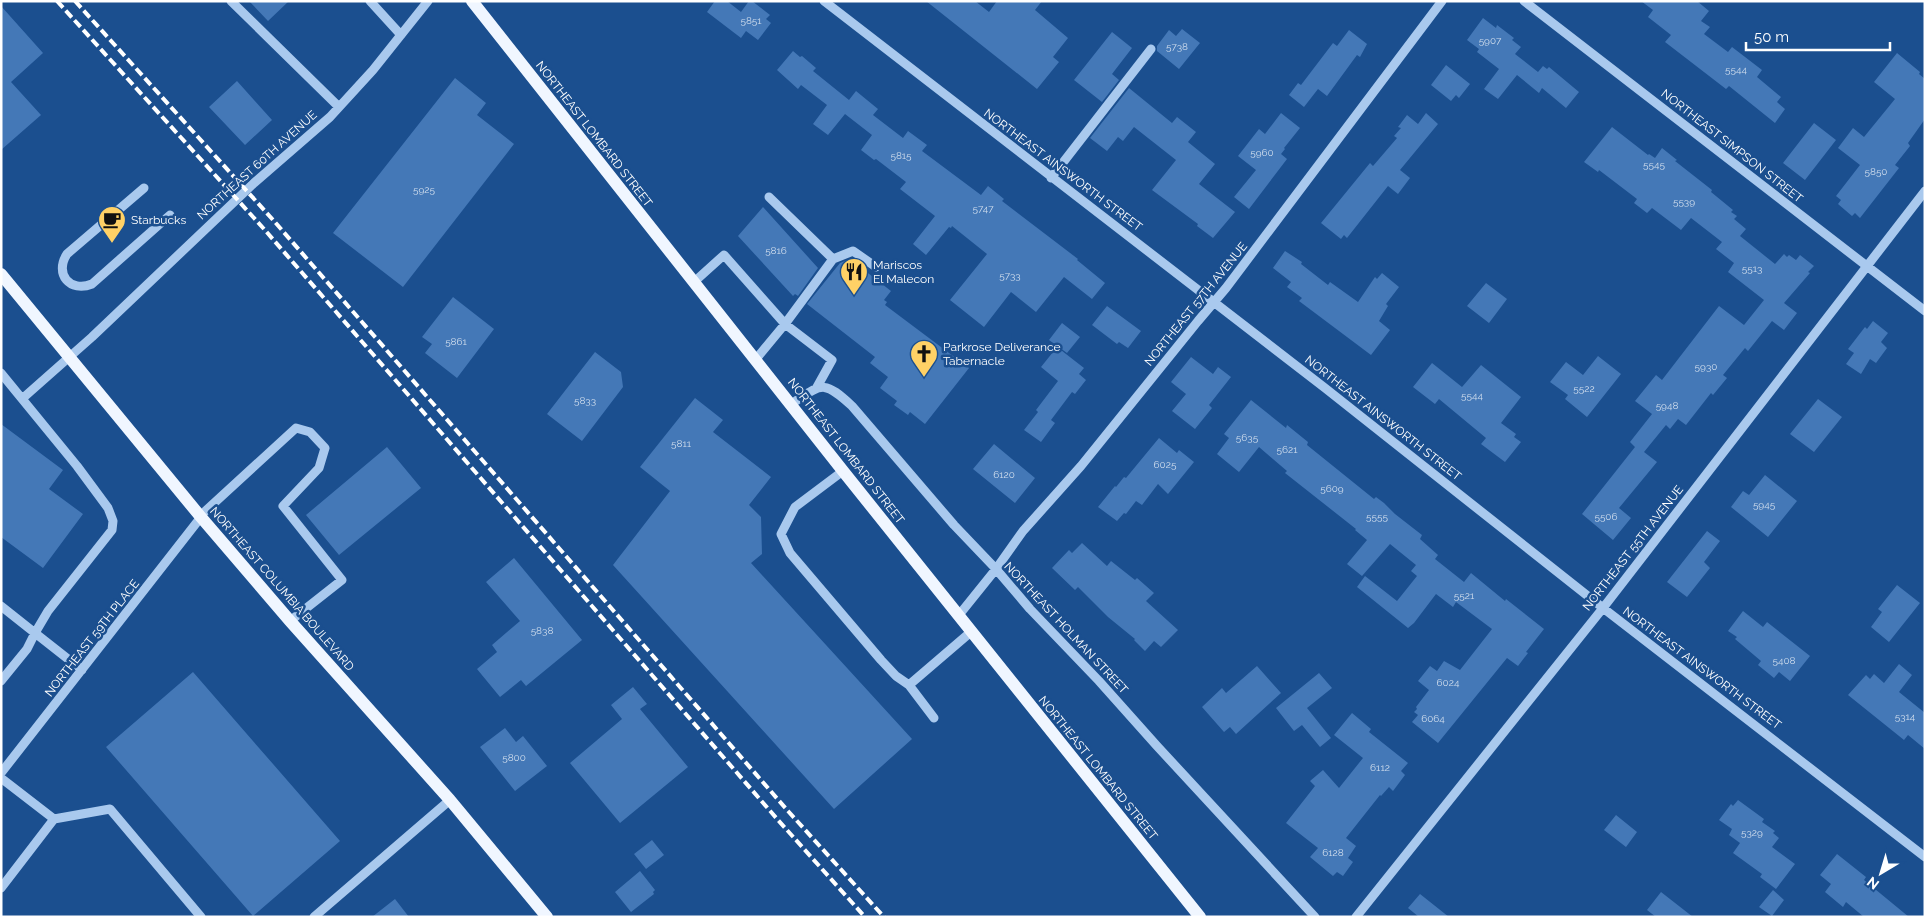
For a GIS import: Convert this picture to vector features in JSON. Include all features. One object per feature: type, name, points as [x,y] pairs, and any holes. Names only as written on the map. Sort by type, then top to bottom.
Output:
[{"type":"main road","name":"NORTHEAST LOMBARD STREET","points":[[472,1],[843,471],[1200,917]]},
{"type":"main road","name":"NORTHEAST COLUMBIA BOULEVARD","points":[[1,274],[201,517],[290,621],[450,800],[547,917]]},
{"type":"street","points":[[231,1],[339,107]]},
{"type":"street","points":[[370,1],[400,35]]},
{"type":"street","name":"NORTHEAST 60TH AVENUE","points":[[23,398],[70,357],[254,183],[310,136],[373,70],[428,1]]},
{"type":"street","name":"NORTHEAST AINSWORTH STREET","points":[[824,1],[1214,302],[1603,608],[1925,857]]},
{"type":"street","name":"NORTHEAST 57TH AVENUE","points":[[959,615],[996,569],[1023,531],[1081,466],[1262,242],[1442,1]]},
{"type":"street","name":"NORTHEAST SIMPSON STREET","points":[[1524,1],[1925,311]]},
{"type":"street","points":[[1051,178],[1151,48]]},
{"type":"street","points":[[144,188],[67,254],[62,271],[69,282],[80,287],[92,284],[170,215]]},
{"type":"street","name":"NORTHEAST 55TH AVENUE","points":[[1356,917],[1603,608],[1925,191]]},
{"type":"street","points":[[769,197],[832,259]]},
{"type":"street","points":[[756,359],[785,324],[832,259],[854,251],[876,267]]},
{"type":"street","points":[[694,282],[724,255],[785,324],[832,360],[817,387],[791,404]]},
{"type":"street","points":[[1,373],[23,398],[108,508],[113,521],[112,530],[48,611],[26,649],[1,681]]},
{"type":"street","name":"NORTHEAST HOLMAN STREET","points":[[817,387],[828,388],[839,394],[852,406],[954,525],[1315,917]]},
{"type":"street","name":"NORTHEAST 59TH PLACE","points":[[1,774],[201,517],[296,428],[310,432],[326,448],[319,468],[283,506],[342,580],[290,621]]},
{"type":"street","points":[[843,471],[795,507],[781,534],[790,553],[881,660],[896,676],[909,685],[934,718]]},
{"type":"street","points":[[1,606],[82,670]]},
{"type":"street","points":[[909,685],[972,631]]},
{"type":"street","points":[[1,778],[54,819]]},
{"type":"street","points":[[314,917],[450,800]]},
{"type":"street","points":[[1,888],[54,819],[110,809],[201,917]]},
{"type":"building","points":[[249,1],[289,1],[268,21]]},
{"type":"building","points":[[715,1],[727,1],[741,12],[749,1],[752,1],[770,15],[766,19],[771,23],[758,40],[746,31],[741,38],[707,12]]},
{"type":"building","points":[[926,1],[975,1],[989,12],[997,1],[1042,1],[1035,10],[1068,38],[1053,57],[1059,62],[1037,89]]},
{"type":"building","points":[[1641,1],[1697,1],[1709,11],[1701,21],[1710,27],[1704,34],[1728,52],[1732,47],[1762,70],[1757,77],[1781,97],[1777,102],[1785,109],[1775,123],[1729,86],[1726,89],[1665,42],[1671,35],[1648,17],[1653,10]]},
{"type":"building","points":[[1,6],[43,53],[11,82],[41,115],[1,150]]},
{"type":"building","points":[[1483,18],[1496,28],[1497,25],[1514,38],[1512,40],[1521,47],[1515,54],[1538,72],[1543,66],[1547,69],[1549,67],[1579,92],[1566,108],[1542,88],[1539,93],[1517,75],[1498,99],[1484,89],[1499,69],[1477,52],[1479,49],[1467,40]]},
{"type":"building","points":[[1182,29],[1200,43],[1179,69],[1157,51],[1157,46],[1169,30],[1176,36]]},
{"type":"building","points":[[1349,30],[1367,44],[1360,57],[1357,55],[1327,96],[1318,89],[1304,107],[1289,95],[1298,83],[1301,85],[1333,43],[1337,46]]},
{"type":"building","points":[[1112,32],[1132,48],[1112,74],[1119,80],[1102,102],[1074,80]]},
{"type":"building","points":[[793,51],[816,68],[813,71],[849,100],[856,91],[878,109],[873,115],[903,138],[908,131],[927,145],[922,151],[981,195],[988,186],[1004,199],[1002,201],[1078,259],[1105,283],[1092,299],[1064,277],[1036,312],[1011,292],[984,327],[950,300],[987,254],[952,226],[951,228],[949,227],[926,255],[913,244],[935,216],[900,189],[906,182],[861,150],[872,135],[845,114],[828,135],[813,124],[827,105],[801,85],[798,89],[777,70]]},
{"type":"building","points":[[1897,53],[1920,72],[1919,74],[1925,79],[1925,119],[1908,143],[1910,146],[1895,165],[1899,168],[1860,218],[1855,213],[1852,216],[1838,204],[1841,200],[1836,196],[1860,165],[1838,148],[1853,128],[1864,137],[1895,99],[1874,82]]},
{"type":"building","points":[[1446,65],[1470,84],[1459,98],[1456,95],[1451,101],[1431,85]]},
{"type":"building","points":[[455,78],[486,103],[477,115],[514,144],[403,287],[333,233]]},
{"type":"building","points":[[237,81],[272,120],[245,145],[209,107]]},
{"type":"building","points":[[1129,88],[1172,123],[1177,117],[1196,132],[1188,142],[1215,164],[1199,184],[1235,212],[1213,238],[1197,226],[1198,224],[1152,190],[1176,160],[1134,127],[1123,141],[1118,137],[1107,151],[1090,138]]},
{"type":"building","points":[[1281,113],[1300,128],[1281,154],[1287,159],[1249,209],[1234,197],[1256,170],[1238,156],[1259,129],[1265,134]]},
{"type":"building","points":[[1426,113],[1438,124],[1400,170],[1410,178],[1398,194],[1388,186],[1347,238],[1344,235],[1341,239],[1321,223],[1370,163],[1373,166],[1397,138],[1394,136],[1401,128],[1398,127],[1407,115],[1418,124]]},
{"type":"building","points":[[1814,123],[1836,140],[1805,180],[1783,163]]},
{"type":"building","points":[[1612,127],[1648,155],[1655,158],[1662,148],[1677,160],[1675,161],[1712,190],[1711,192],[1733,210],[1731,212],[1737,216],[1734,219],[1746,229],[1740,236],[1775,264],[1784,254],[1796,260],[1800,255],[1814,266],[1784,303],[1797,313],[1784,330],[1772,321],[1748,351],[1745,348],[1723,375],[1727,378],[1713,395],[1711,393],[1686,425],[1678,419],[1670,429],[1666,425],[1644,452],[1657,462],[1619,508],[1631,518],[1613,540],[1582,514],[1635,447],[1630,442],[1652,414],[1635,401],[1656,375],[1662,380],[1719,306],[1744,325],[1764,300],[1728,272],[1734,263],[1716,249],[1722,242],[1691,218],[1681,230],[1652,208],[1647,213],[1634,203],[1637,199],[1599,170],[1598,172],[1584,162]]},
{"type":"building","points":[[763,207],[818,268],[798,296],[795,294],[793,296],[738,236]]},
{"type":"building","points":[[1285,251],[1302,262],[1301,264],[1328,285],[1330,282],[1358,302],[1375,277],[1377,279],[1382,273],[1399,287],[1386,304],[1388,306],[1379,321],[1390,330],[1371,355],[1299,301],[1302,298],[1287,287],[1291,282],[1273,268]]},
{"type":"building","points":[[850,259],[891,291],[884,300],[887,302],[885,305],[969,368],[925,424],[910,412],[908,415],[894,405],[897,401],[880,388],[888,377],[870,363],[875,357],[807,304],[840,263]]},
{"type":"building","points":[[1486,283],[1507,299],[1489,323],[1467,306]]},
{"type":"building","points":[[453,297],[494,329],[457,378],[425,353],[432,344],[422,337]]},
{"type":"building","points":[[1107,306],[1141,331],[1128,348],[1119,342],[1117,344],[1092,325]]},
{"type":"building","points":[[1873,321],[1888,333],[1881,342],[1887,348],[1876,363],[1870,359],[1861,374],[1846,364],[1854,353],[1848,349],[1865,327],[1867,329]]},
{"type":"building","points":[[1062,323],[1080,337],[1067,353],[1049,340]]},
{"type":"building","points":[[1057,347],[1084,368],[1079,374],[1086,380],[1075,394],[1072,392],[1051,420],[1055,423],[1041,442],[1024,430],[1038,412],[1036,410],[1058,381],[1041,367]]},
{"type":"building","points":[[595,352],[621,372],[623,387],[582,441],[547,414]]},
{"type":"building","points":[[1598,356],[1621,374],[1587,417],[1565,399],[1568,395],[1550,382],[1566,362],[1583,375]]},
{"type":"building","points":[[1191,357],[1213,374],[1218,367],[1231,377],[1209,405],[1212,408],[1195,429],[1172,411],[1186,394],[1171,382]]},
{"type":"building","points":[[1432,363],[1462,387],[1481,365],[1521,397],[1501,423],[1516,434],[1514,437],[1521,442],[1505,462],[1481,444],[1486,438],[1439,399],[1435,404],[1413,387]]},
{"type":"building","points":[[695,398],[723,420],[713,432],[771,477],[749,505],[761,517],[762,554],[751,563],[912,739],[834,809],[613,565],[670,491],[640,467]]},
{"type":"building","points":[[1818,399],[1842,417],[1814,452],[1790,434]]},
{"type":"building","points":[[1251,400],[1286,428],[1287,425],[1308,442],[1307,445],[1374,499],[1376,497],[1384,503],[1422,535],[1420,539],[1438,555],[1435,559],[1464,582],[1471,573],[1505,601],[1506,599],[1544,629],[1526,652],[1528,653],[1518,666],[1507,658],[1438,743],[1412,722],[1418,715],[1414,712],[1417,709],[1416,707],[1429,690],[1418,681],[1430,666],[1437,671],[1444,661],[1460,670],[1492,629],[1456,602],[1453,607],[1436,594],[1408,628],[1357,587],[1365,576],[1397,601],[1417,576],[1411,571],[1416,565],[1390,544],[1362,576],[1347,564],[1367,540],[1356,529],[1285,473],[1287,471],[1259,447],[1239,472],[1217,454],[1229,438],[1224,434]]},
{"type":"building","points":[[1,424],[63,470],[49,489],[83,514],[43,568],[1,537]]},
{"type":"building","points":[[1159,438],[1177,453],[1179,450],[1194,462],[1168,494],[1158,484],[1142,505],[1136,501],[1126,514],[1124,513],[1117,521],[1098,507],[1115,486],[1124,477],[1126,478]]},
{"type":"building","points":[[994,444],[1035,478],[1015,503],[973,469]]},
{"type":"building","points":[[387,447],[421,488],[339,555],[306,515]]},
{"type":"building","points":[[1765,475],[1797,501],[1768,537],[1731,507],[1743,491],[1749,495]]},
{"type":"building","points":[[1707,531],[1720,541],[1704,562],[1710,568],[1687,597],[1667,582]]},
{"type":"building","points":[[1082,543],[1107,566],[1111,561],[1135,580],[1137,578],[1154,593],[1146,601],[1178,630],[1161,647],[1154,641],[1145,651],[1135,639],[1108,617],[1078,587],[1075,590],[1052,568],[1069,550],[1072,553]]},
{"type":"building","points":[[514,558],[582,640],[526,686],[521,680],[500,697],[477,669],[497,652],[492,645],[520,621],[486,582]]},
{"type":"building","points":[[1897,585],[1920,603],[1889,642],[1871,627],[1882,612],[1878,609]]},
{"type":"building","points":[[1743,611],[1763,627],[1767,622],[1810,656],[1790,681],[1779,672],[1774,678],[1758,665],[1761,661],[1735,639],[1737,637],[1728,631]]},
{"type":"building","points":[[1899,664],[1912,675],[1899,692],[1925,713],[1925,749],[1908,735],[1904,740],[1848,695],[1866,675],[1870,679],[1874,674],[1884,683]]},
{"type":"building","points":[[1257,666],[1281,693],[1236,734],[1230,727],[1224,732],[1202,707],[1222,688],[1226,693]]},
{"type":"building","points":[[193,672],[340,841],[253,916],[106,747]]},
{"type":"building","points":[[1319,673],[1332,688],[1307,708],[1331,738],[1320,747],[1302,725],[1294,731],[1276,708]]},
{"type":"building","points":[[633,687],[647,704],[640,709],[688,767],[620,823],[570,763],[622,719],[611,705]]},
{"type":"building","points":[[1352,713],[1371,729],[1369,732],[1408,763],[1401,771],[1405,775],[1393,791],[1389,787],[1380,795],[1346,838],[1356,846],[1348,858],[1353,862],[1343,876],[1337,872],[1333,876],[1310,857],[1318,848],[1286,823],[1315,786],[1310,781],[1323,770],[1339,788],[1363,758],[1334,735]]},
{"type":"building","points":[[505,728],[516,742],[523,736],[547,766],[515,791],[480,747]]},
{"type":"building","points":[[1738,800],[1764,819],[1762,822],[1775,831],[1773,833],[1779,838],[1772,847],[1795,864],[1776,889],[1760,877],[1762,874],[1733,853],[1740,843],[1729,835],[1732,829],[1719,820],[1731,804],[1733,806]]},
{"type":"building","points":[[1616,815],[1637,832],[1626,847],[1604,830]]},
{"type":"building","points":[[652,840],[664,855],[646,869],[634,854]]},
{"type":"building","points":[[1837,854],[1866,877],[1864,880],[1909,917],[1864,917],[1846,902],[1843,907],[1825,892],[1831,884],[1820,875]]},
{"type":"building","points":[[640,871],[655,890],[654,894],[631,912],[615,892]]},
{"type":"building","points":[[1773,890],[1784,900],[1772,916],[1759,907]]},
{"type":"building","points":[[1661,892],[1693,917],[1656,917],[1647,910]]},
{"type":"building","points":[[1420,894],[1449,917],[1419,917],[1408,908]]},
{"type":"building","points":[[395,899],[409,917],[372,917]]},
{"type":"railway","points":[[57,1],[264,229],[778,820],[865,917]]},
{"type":"railway","points":[[75,1],[274,221],[788,811],[884,917]]},
{"type":"place","name":"Starbucks","points":[[112,244]]},
{"type":"place","name":"Mariscos El Malecon","points":[[854,296]]},
{"type":"place","name":"Parkrose Deliverance Tabernacle","points":[[924,378]]}]
